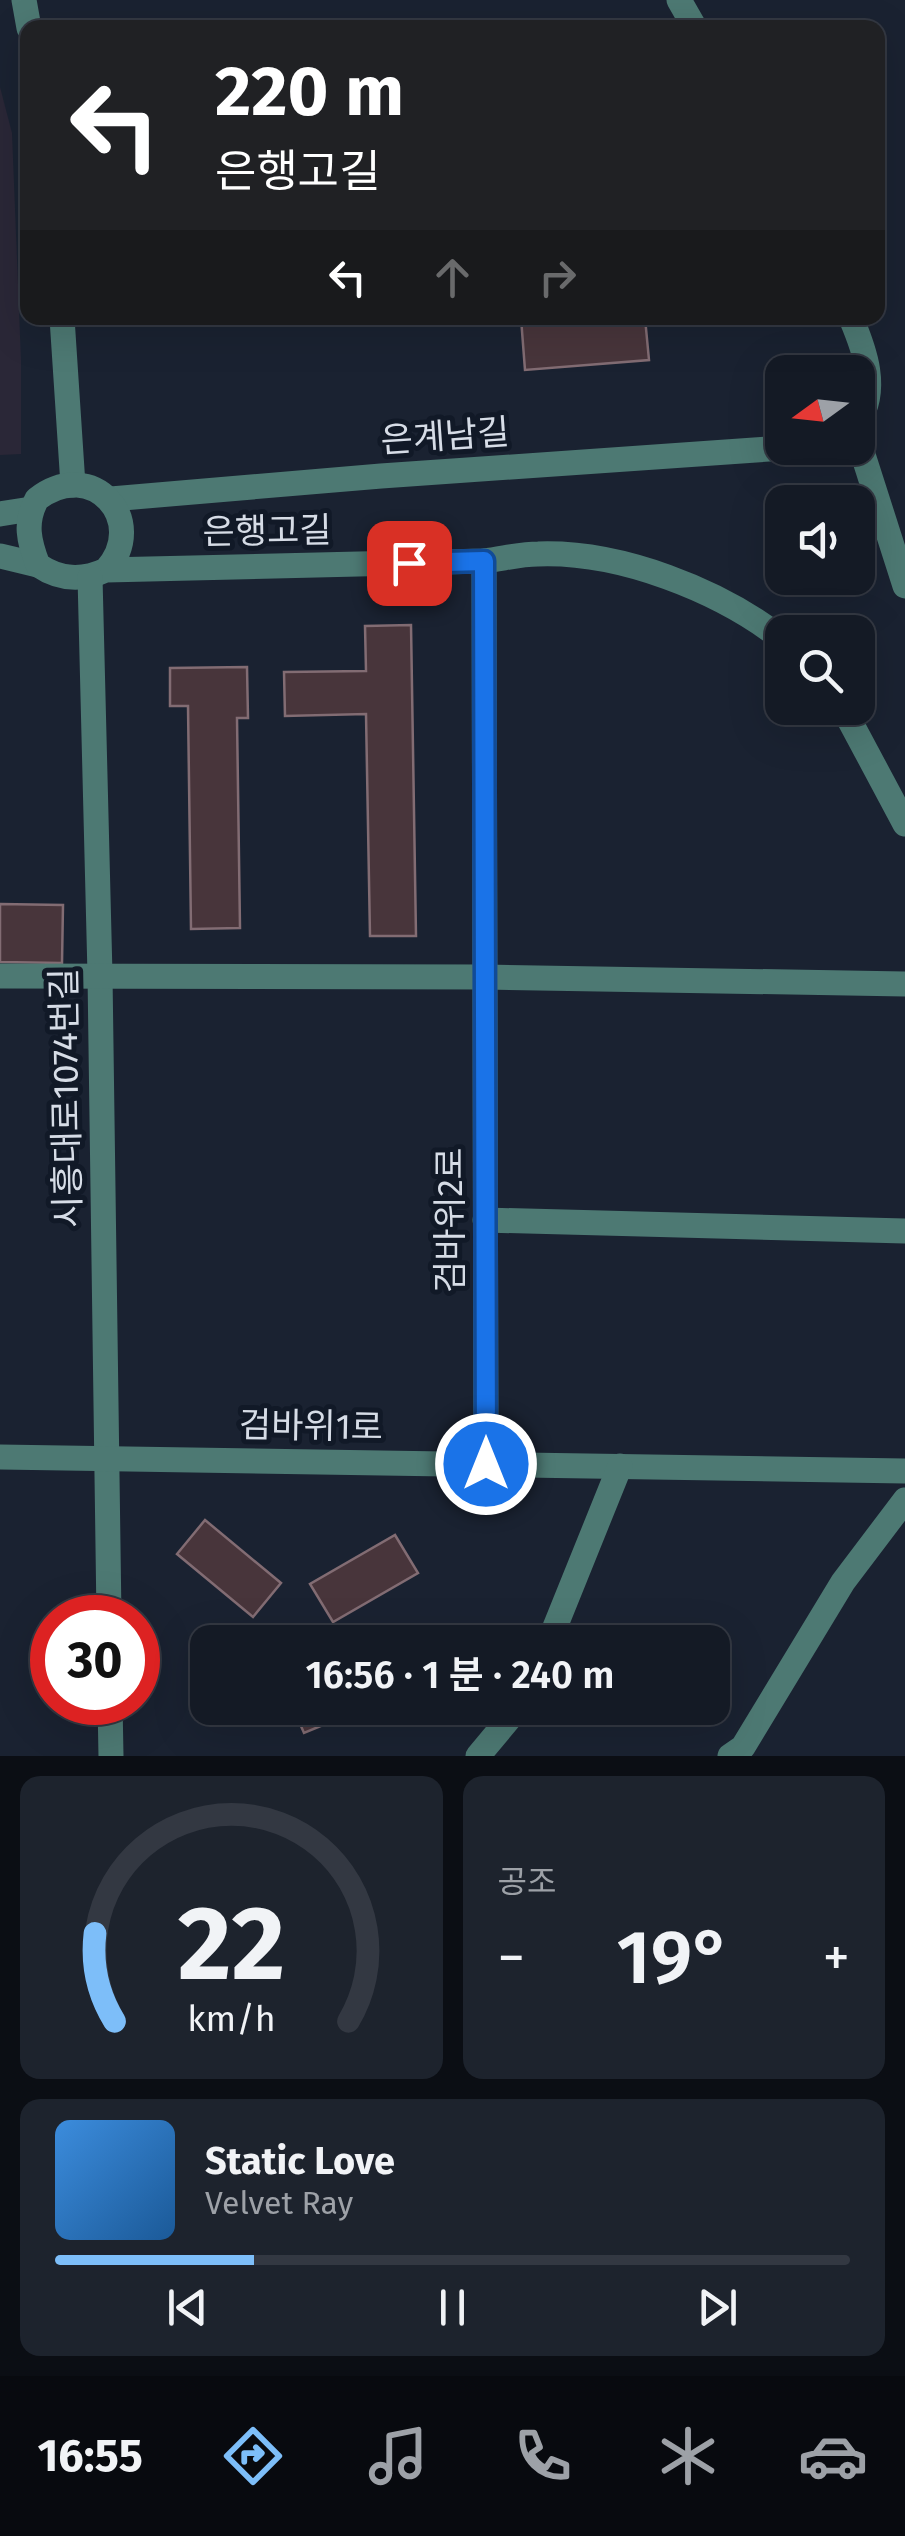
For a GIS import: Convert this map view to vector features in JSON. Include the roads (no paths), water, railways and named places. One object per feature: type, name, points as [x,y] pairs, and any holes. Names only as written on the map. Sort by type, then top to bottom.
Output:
[{"type":"street","points":[[62,325],[73,485]]},
{"type":"street","points":[[854,325],[866,355]]},
{"type":"street","name":"은계남길","points":[[110,499],[765,449]]},
{"type":"street","points":[[866,465],[905,586]]},
{"type":"street","points":[[38,564],[29,538],[31,510],[48,491],[73,485],[98,490],[110,499],[116,511],[121,539],[118,554],[98,573]]},
{"type":"street","points":[[0,514],[31,510]]},
{"type":"street","name":"은행고길","points":[[0,556],[38,564],[63,577],[484,561],[539,554],[601,560],[656,573],[728,603],[765,628]]},
{"type":"street","name":"검바위2로","points":[[484,561],[486,1464]]},
{"type":"street","name":"시흥대로1074번길","points":[[98,573],[109,1595]]},
{"type":"street","points":[[853,725],[905,824]]},
{"type":"street","points":[[0,976],[484,977],[905,984]]},
{"type":"street","points":[[485,1220],[905,1231]]},
{"type":"street","name":"검바위1로","points":[[0,1457],[905,1471]]},
{"type":"street","points":[[556,1625],[620,1466]]},
{"type":"street","points":[[730,1756],[743,1747],[844,1582],[905,1500]]},
{"type":"street","points":[[110,1725],[111,1756]]},
{"type":"street","points":[[478,1756],[504,1725]]}]
